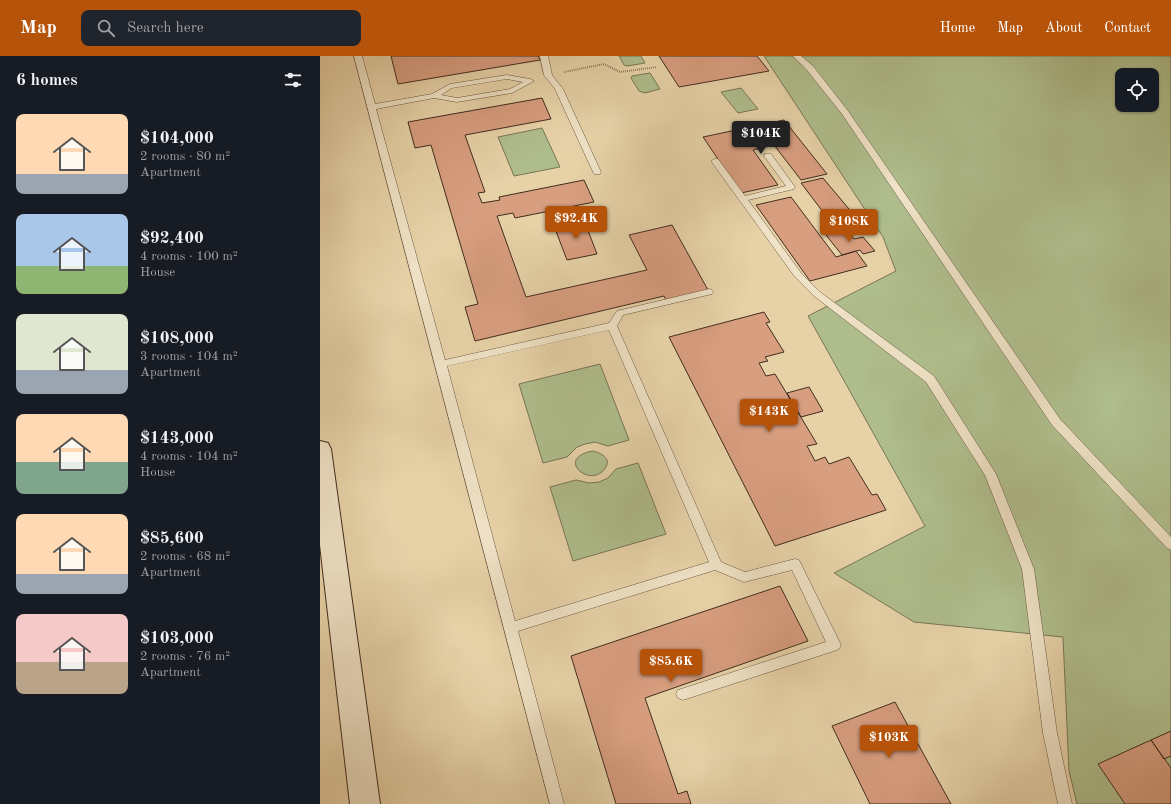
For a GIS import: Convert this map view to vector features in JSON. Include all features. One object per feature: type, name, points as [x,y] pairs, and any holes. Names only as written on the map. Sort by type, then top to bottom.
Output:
[{"type":"main road","points":[[320,449],[365,804]]},
{"type":"lane","points":[[358,56],[557,804]]},
{"type":"lane","points":[[539,78],[544,56]]},
{"type":"lane","points":[[797,56],[810,68],[845,112],[1056,422],[1171,545]]},
{"type":"lane","points":[[434,96],[450,86],[507,76],[539,78],[559,90],[597,172]]},
{"type":"lane","points":[[372,107],[434,96],[456,100],[512,91],[539,78]]},
{"type":"lane","points":[[743,198],[791,187],[768,156]]},
{"type":"lane","points":[[715,161],[798,275],[813,289],[930,379],[990,474],[1028,569],[1050,733],[1065,804]]},
{"type":"lane","points":[[441,364],[612,326],[620,313],[709,292]]},
{"type":"lane","points":[[612,326],[716,565]]},
{"type":"lane","points":[[511,628],[716,565],[744,577],[795,564],[834,645],[683,694]]},
{"type":"path","points":[[539,78],[604,64],[620,72],[657,67]]},
{"type":"green space","points":[[619,56],[641,56],[645,63],[627,66],[624,65]]},
{"type":"green space","points":[[764,56],[1171,56],[1171,804],[1077,804],[1069,771],[1063,637],[914,622],[834,573],[925,526],[808,316],[896,271],[883,237]]},
{"type":"green space","points":[[650,73],[660,89],[645,93],[639,91],[631,78],[632,76]]},
{"type":"green space","points":[[741,88],[758,109],[738,113],[721,92]]},
{"type":"green space","points":[[542,128],[560,167],[514,176],[498,137]]},
{"type":"green space","points":[[600,364],[629,440],[608,446],[595,442],[585,444],[577,447],[567,457],[543,463],[519,384]]},
{"type":"green space","points":[[593,451],[604,456],[607,464],[600,473],[592,476],[579,471],[576,465],[576,460],[582,455]]},
{"type":"green space","points":[[638,463],[666,534],[573,561],[550,487],[576,480],[589,483],[599,482],[608,478],[616,469]]},
{"type":"building","points":[[391,56],[538,56],[540,60],[398,84]]},
{"type":"building","points":[[659,56],[757,56],[769,71],[679,87]]},
{"type":"building","points":[[542,98],[551,119],[465,135],[485,192],[478,193],[482,203],[500,200],[499,197],[584,180],[594,202],[515,218],[513,213],[497,216],[526,297],[647,270],[629,235],[672,225],[708,290],[666,300],[664,296],[475,341],[465,307],[478,304],[431,145],[415,148],[408,122]]},
{"type":"building","points":[[784,120],[827,174],[801,180],[774,145],[753,150],[778,185],[741,193],[703,137]]},
{"type":"building","points":[[823,178],[854,215],[830,221],[801,183]]},
{"type":"building","points":[[791,197],[836,257],[856,251],[867,266],[810,281],[756,205]]},
{"type":"building","points":[[584,220],[597,254],[567,260],[554,226]]},
{"type":"building","points":[[847,230],[854,239],[863,237],[875,251],[863,254],[860,250],[842,255],[826,235]]},
{"type":"building","points":[[764,312],[770,322],[766,323],[784,352],[765,357],[768,361],[759,363],[766,376],[775,374],[817,444],[807,446],[815,461],[825,457],[829,464],[849,457],[872,495],[877,494],[886,510],[775,546],[669,337]]},
{"type":"building","points":[[809,387],[823,411],[801,417],[787,393]]},
{"type":"building","points":[[780,586],[808,641],[645,698],[678,794],[687,791],[691,804],[616,804],[571,656]]},
{"type":"building","points":[[895,702],[951,804],[870,804],[832,726]]},
{"type":"building","points":[[1171,731],[1171,756],[1164,759],[1151,740]]},
{"type":"building","points":[[1151,740],[1171,768],[1171,804],[1125,804],[1098,764]]}]
